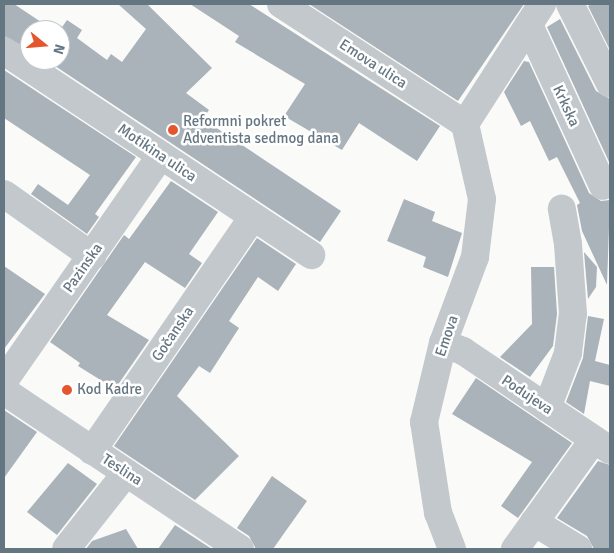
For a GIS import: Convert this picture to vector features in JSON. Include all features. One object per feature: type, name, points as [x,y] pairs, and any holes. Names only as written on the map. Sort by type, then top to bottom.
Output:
[{"type":"street","name":"Emova ulica","points":[[281,4],[465,124]]},
{"type":"street","points":[[570,4],[610,84]]},
{"type":"street","points":[[465,124],[535,14]]},
{"type":"street","name":"Krkska","points":[[535,14],[603,186]]},
{"type":"street","name":"Motikina ulica","points":[[4,51],[311,255]]},
{"type":"street","name":"Emova","points":[[452,549],[438,514],[424,422],[443,342],[475,256],[482,199],[465,124]]},
{"type":"street","name":"Pazinska","points":[[4,381],[161,156]]},
{"type":"street","points":[[4,194],[92,256]]},
{"type":"street","points":[[547,408],[568,353],[573,314],[568,244],[562,209]]},
{"type":"street","name":"Gočanska","points":[[92,451],[253,217]]},
{"type":"street","name":"Podujeva","points":[[443,342],[462,351],[602,444]]},
{"type":"street","name":"Teslina","points":[[4,392],[240,549]]},
{"type":"street","points":[[515,549],[534,522],[602,444]]},
{"type":"street","points":[[66,549],[126,473]]},
{"type":"street","points":[[534,522],[578,549]]},
{"type":"building","points":[[4,4],[14,4],[38,20],[20,20],[20,45],[4,36]]},
{"type":"building","points":[[118,4],[147,4],[212,68],[186,93],[209,110],[203,119],[341,211],[320,242],[61,70],[70,70],[70,22],[82,30],[77,38],[107,60],[111,54],[122,62],[146,29]]},
{"type":"building","points":[[190,4],[249,4],[440,126],[417,161],[359,123],[342,150],[284,116],[305,84],[235,42],[239,36]]},
{"type":"building","points":[[309,4],[524,4],[458,101]]},
{"type":"building","points":[[592,4],[610,4],[610,50],[588,6]]},
{"type":"building","points":[[560,19],[596,91],[610,99],[610,164],[547,27]]},
{"type":"building","points":[[524,61],[529,62],[589,193],[601,201],[610,200],[607,285],[582,231],[577,205],[580,203],[557,157],[549,161],[530,121],[521,126],[504,92]]},
{"type":"building","points":[[4,70],[136,157],[95,214],[99,217],[87,234],[31,194],[38,184],[68,205],[90,175],[4,118]]},
{"type":"building","points":[[171,181],[218,212],[189,254],[202,263],[185,288],[145,262],[107,315],[149,340],[115,389],[78,366],[80,363],[50,342],[124,235],[129,239]]},
{"type":"building","points":[[404,199],[435,212],[432,221],[462,233],[448,277],[423,267],[426,257],[387,241]]},
{"type":"building","points":[[257,238],[296,264],[278,291],[258,277],[229,321],[239,328],[210,373],[199,366],[177,396],[239,456],[195,500],[114,446]]},
{"type":"building","points":[[584,252],[597,267],[596,287],[588,299]]},
{"type":"building","points":[[4,266],[45,294],[4,349]]},
{"type":"building","points":[[531,267],[554,267],[557,314],[553,346],[530,377],[500,357],[532,324]]},
{"type":"building","points":[[588,316],[604,319],[595,361],[610,365],[610,386],[590,381],[584,414],[566,402],[583,358]]},
{"type":"building","points":[[476,378],[572,443],[518,518],[501,506],[532,462],[452,414]]},
{"type":"building","points":[[4,410],[37,432],[4,478]]},
{"type":"building","points":[[598,461],[610,465],[610,549],[594,549],[587,536],[557,518]]},
{"type":"building","points":[[68,463],[97,484],[57,535],[27,512]]},
{"type":"building","points":[[272,476],[307,501],[273,549],[256,549],[249,536],[237,528]]},
{"type":"building","points":[[175,525],[212,549],[158,549]]},
{"type":"building","points":[[126,529],[138,549],[86,549],[92,541]]},
{"type":"place","name":"Reformni pokret Adventista sedmog dana","points":[[173,130]]},
{"type":"place","name":"Kod Kadre","points":[[67,390]]}]
